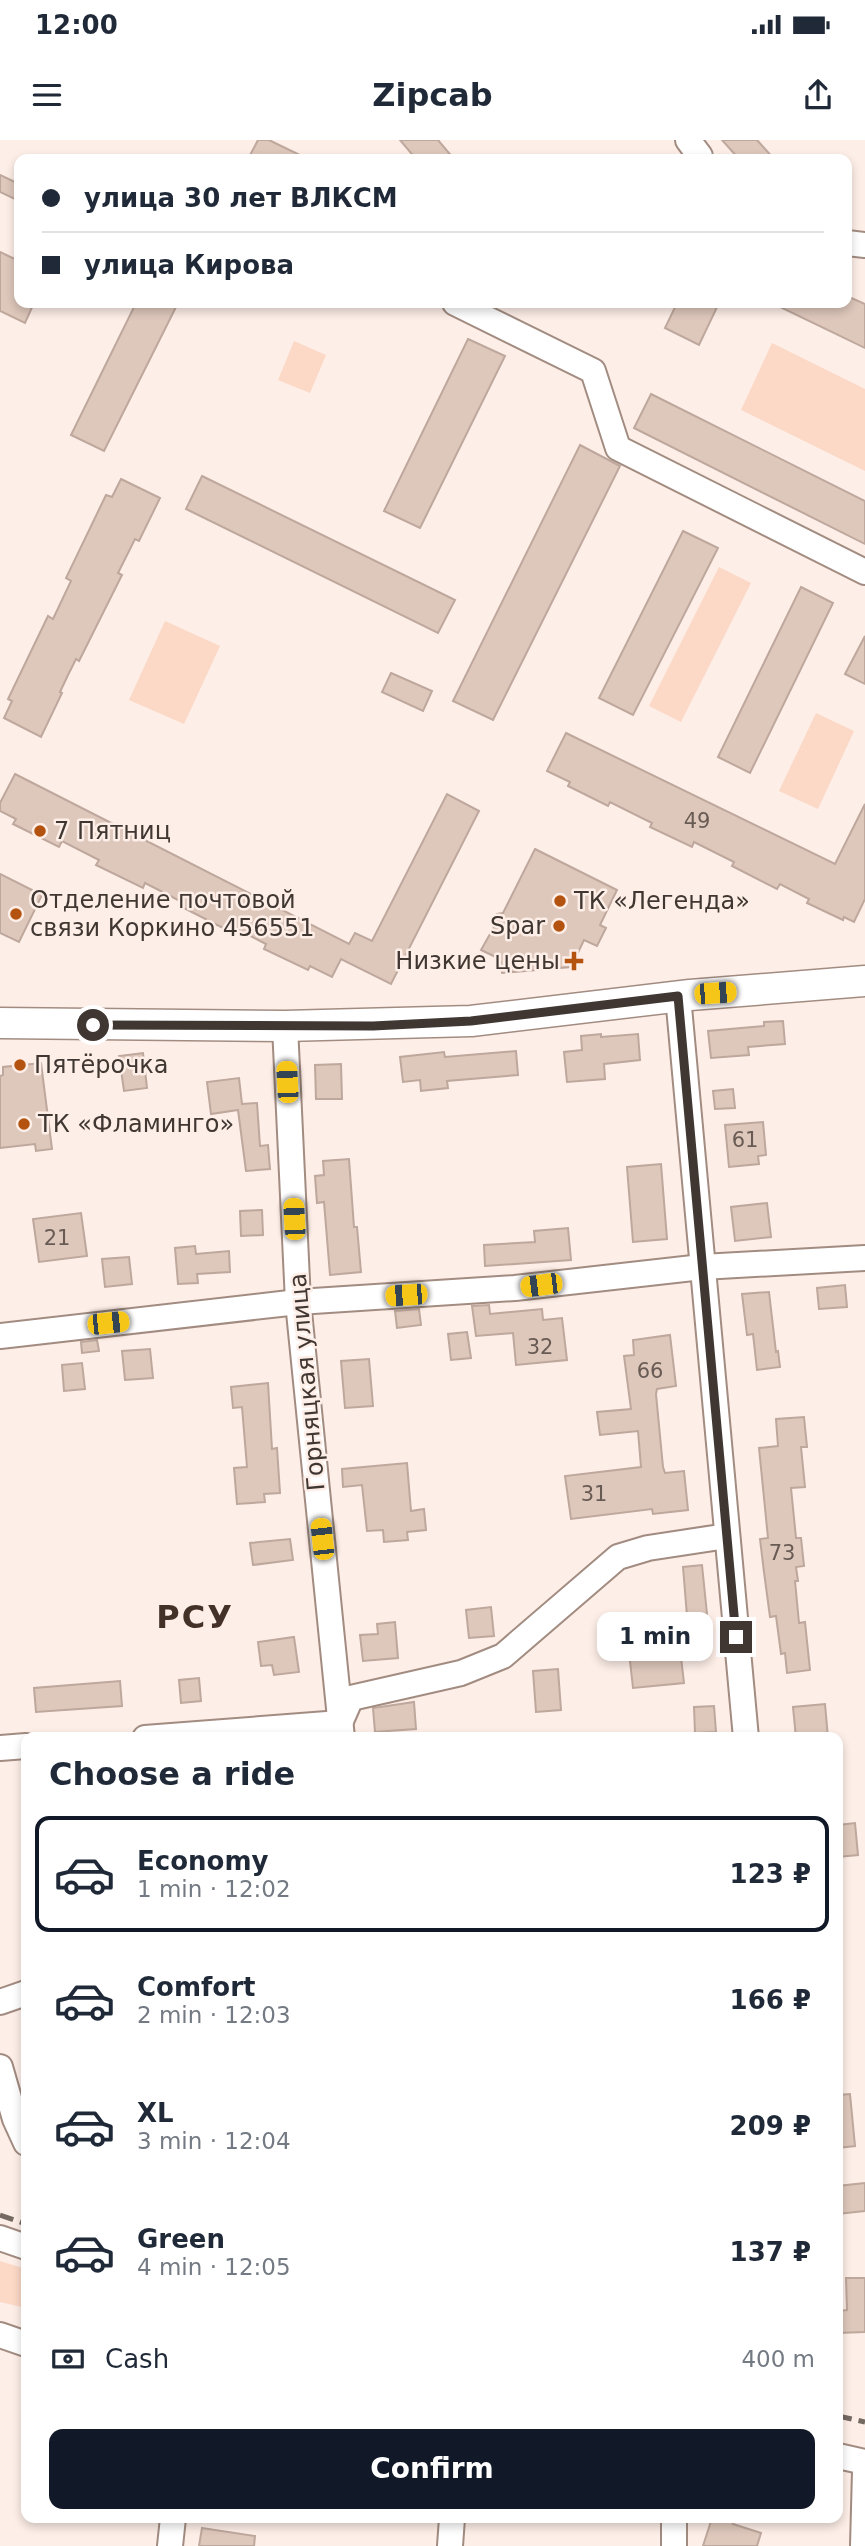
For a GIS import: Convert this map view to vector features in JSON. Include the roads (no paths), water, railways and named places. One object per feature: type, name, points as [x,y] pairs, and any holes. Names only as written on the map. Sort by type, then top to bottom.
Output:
[{"type":"main road","points":[[0,1023],[285,1026],[471,1021],[678,996],[865,981]]},
{"type":"street","points":[[465,308],[593,371],[618,448],[865,572]]},
{"type":"street","points":[[678,996],[745,1732]]},
{"type":"street","name":"Горняцкая улица","points":[[285,1026],[298,1302],[341,1731]]},
{"type":"street","points":[[0,1335],[298,1302],[514,1289],[702,1266],[865,1258]]},
{"type":"street","points":[[313,1732],[341,1731],[351,1698],[461,1674],[503,1656],[618,1557],[648,1548],[727,1536]]},
{"type":"street","points":[[0,1748],[21,1746]]},
{"type":"street","points":[[0,2002],[21,1995]]},
{"type":"street","points":[[0,2067],[21,2132]]},
{"type":"street","points":[[0,2238],[21,2244]]},
{"type":"street","points":[[0,2335],[21,2342]]},
{"type":"street","points":[[843,2457],[865,2462]]},
{"type":"street","points":[[863,2546],[865,2471]]},
{"type":"street","points":[[170,2546],[172,2523]]},
{"type":"street","points":[[450,2546],[452,2523]]},
{"type":"street","points":[[674,2523],[674,2546]]},
{"type":"railway","points":[[0,2215],[21,2222]]},
{"type":"railway","points":[[843,2417],[865,2422]]},
{"type":"place","name":"7 Пятниц","points":[[40,831]]},
{"type":"place","name":"ТК «Легенда»","points":[[560,901]]},
{"type":"place","name":"Отделение почтовой связи Коркино 456551","points":[[16,914]]},
{"type":"place","name":"Spar","points":[[559,926]]},
{"type":"place","name":"Низкие цены","points":[[574,961]]},
{"type":"place","name":"Пятёрочка","points":[[20,1065]]},
{"type":"place","name":"ТК «Фламинго»","points":[[24,1124]]},
{"type":"district","name":"РСУ","points":[[195,1617]]}]
